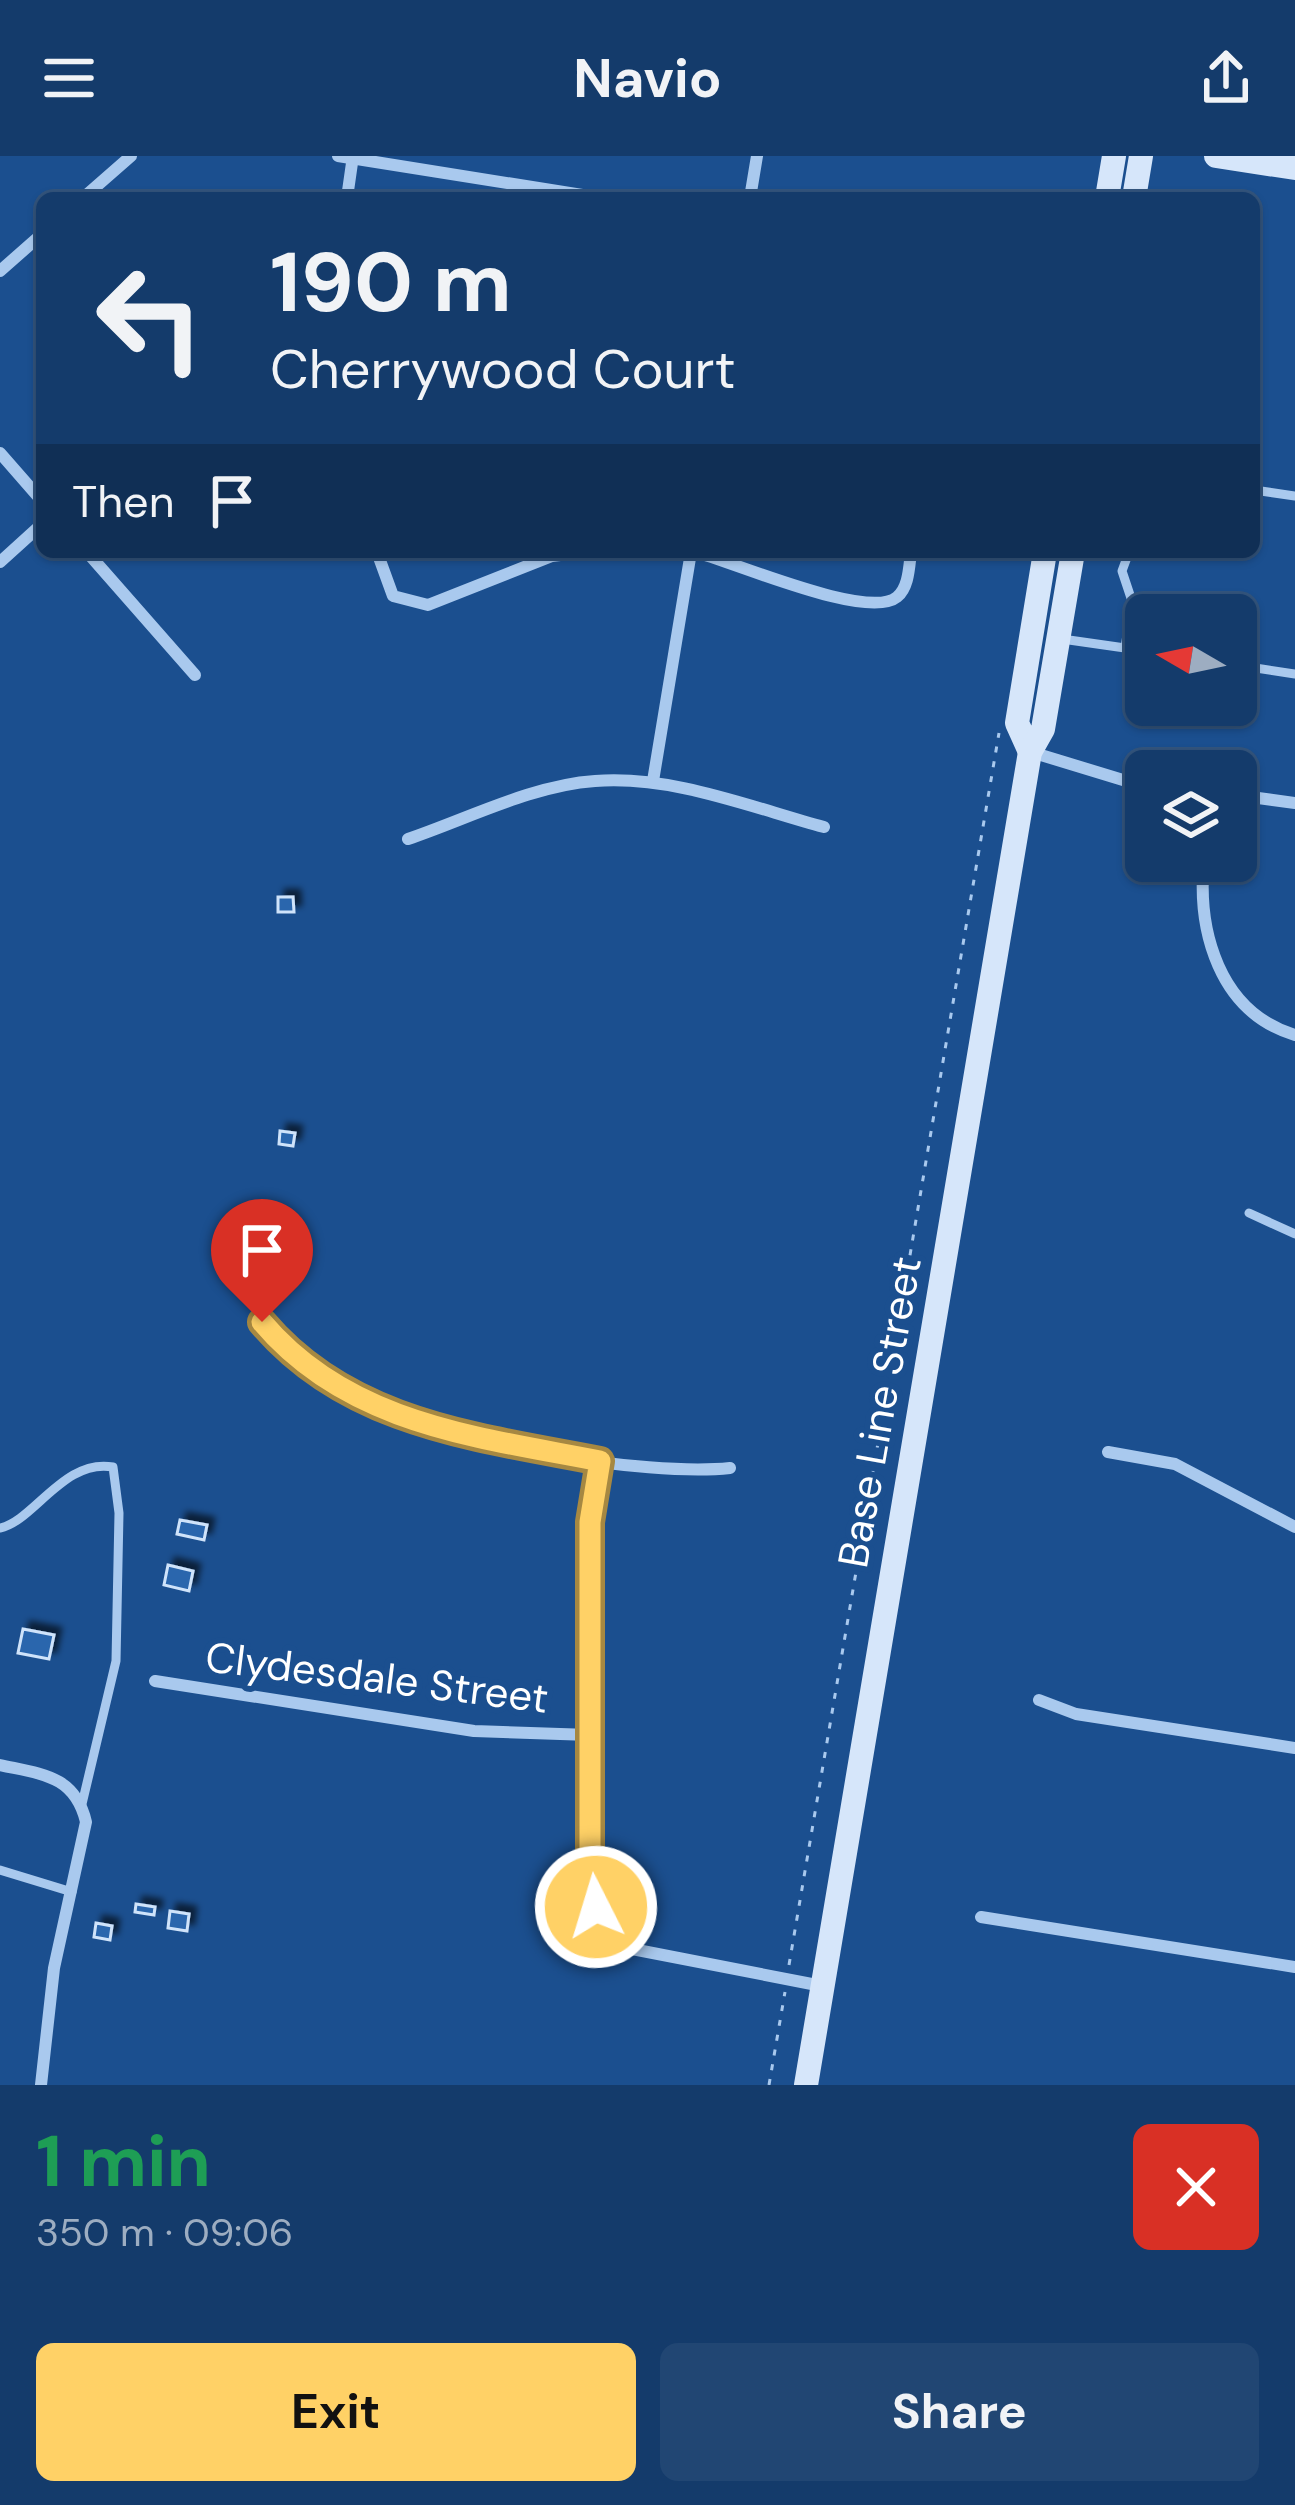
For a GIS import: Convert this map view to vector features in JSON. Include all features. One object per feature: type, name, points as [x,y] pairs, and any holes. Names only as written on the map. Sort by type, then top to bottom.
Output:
[{"type":"main road","points":[[1108,192],[1114,156]]},
{"type":"main road","points":[[1135,192],[1142,156]]},
{"type":"main road","points":[[1216,156],[1293,164]]},
{"type":"main road","name":"Base Line Street","points":[[1030,752],[1017,723],[1044,558]]},
{"type":"main road","name":"Base Line Street","points":[[806,2085],[1030,752],[1043,729],[1072,558]]},
{"type":"street","points":[[90,192],[131,156]]},
{"type":"street","points":[[751,192],[757,156]]},
{"type":"street","points":[[347,192],[348,157],[535,192]]},
{"type":"street","points":[[0,271],[36,239]]},
{"type":"street","points":[[0,453],[36,494]]},
{"type":"street","points":[[0,562],[36,529]]},
{"type":"street","points":[[92,558],[195,675]]},
{"type":"street","points":[[379,558],[394,596],[428,605],[547,558]]},
{"type":"street","points":[[653,781],[692,558]]},
{"type":"street","points":[[711,558],[844,601],[875,605],[896,599],[906,585],[910,558]]},
{"type":"street","points":[[1030,752],[1125,781]]},
{"type":"street","points":[[408,839],[590,781],[653,781],[824,827]]},
{"type":"street","points":[[1257,798],[1295,803]]},
{"type":"street","points":[[1202,882],[1200,902],[1208,944],[1226,981],[1253,1012],[1295,1035]]},
{"type":"street","points":[[262,1322],[287,1352],[367,1406],[418,1424],[680,1473],[730,1468]]},
{"type":"street","points":[[1108,1452],[1175,1464],[1295,1527]]},
{"type":"street","points":[[600,1461],[590,1522],[590,1876],[608,1933],[628,1948],[653,1956],[822,1986]]},
{"type":"street","name":"Clydesdale Street","points":[[155,1681],[473,1731],[590,1735]]},
{"type":"street","points":[[1039,1700],[1076,1714],[1295,1748]]},
{"type":"street","points":[[0,1765],[62,1779],[82,1804],[86,1822],[55,1968],[41,2085]]},
{"type":"street","points":[[981,1917],[1295,1967]]},
{"type":"lane","points":[[1260,491],[1295,496]]},
{"type":"lane","points":[[1127,558],[1122,571],[1130,594]]},
{"type":"lane","points":[[1058,638],[1125,648]]},
{"type":"lane","points":[[1257,668],[1295,674]]},
{"type":"lane","points":[[1249,1213],[1295,1234]]},
{"type":"lane","points":[[0,1528],[11,1526],[42,1493],[87,1470],[113,1467],[119,1513],[116,1661],[82,1804]]},
{"type":"lane","points":[[0,1870],[72,1892]]},
{"type":"path","points":[[769,2085],[1002,714]]},
{"type":"building","points":[[278,897],[293,897],[294,912],[278,912]]},
{"type":"building","points":[[280,1131],[295,1133],[293,1146],[279,1144]]},
{"type":"building","points":[[180,1520],[207,1525],[204,1540],[177,1534]]},
{"type":"building","points":[[168,1565],[193,1571],[189,1591],[164,1585]]},
{"type":"building","points":[[23,1629],[54,1635],[49,1659],[18,1653]]},
{"type":"building","points":[[136,1904],[155,1907],[154,1915],[135,1912]]},
{"type":"building","points":[[170,1911],[189,1914],[187,1931],[168,1928]]},
{"type":"building","points":[[96,1923],[112,1926],[110,1940],[94,1937]]},
{"type":"route","points":[[262,1322],[287,1352],[367,1406],[418,1424],[600,1461],[590,1522],[590,1876],[596,1907]]}]
